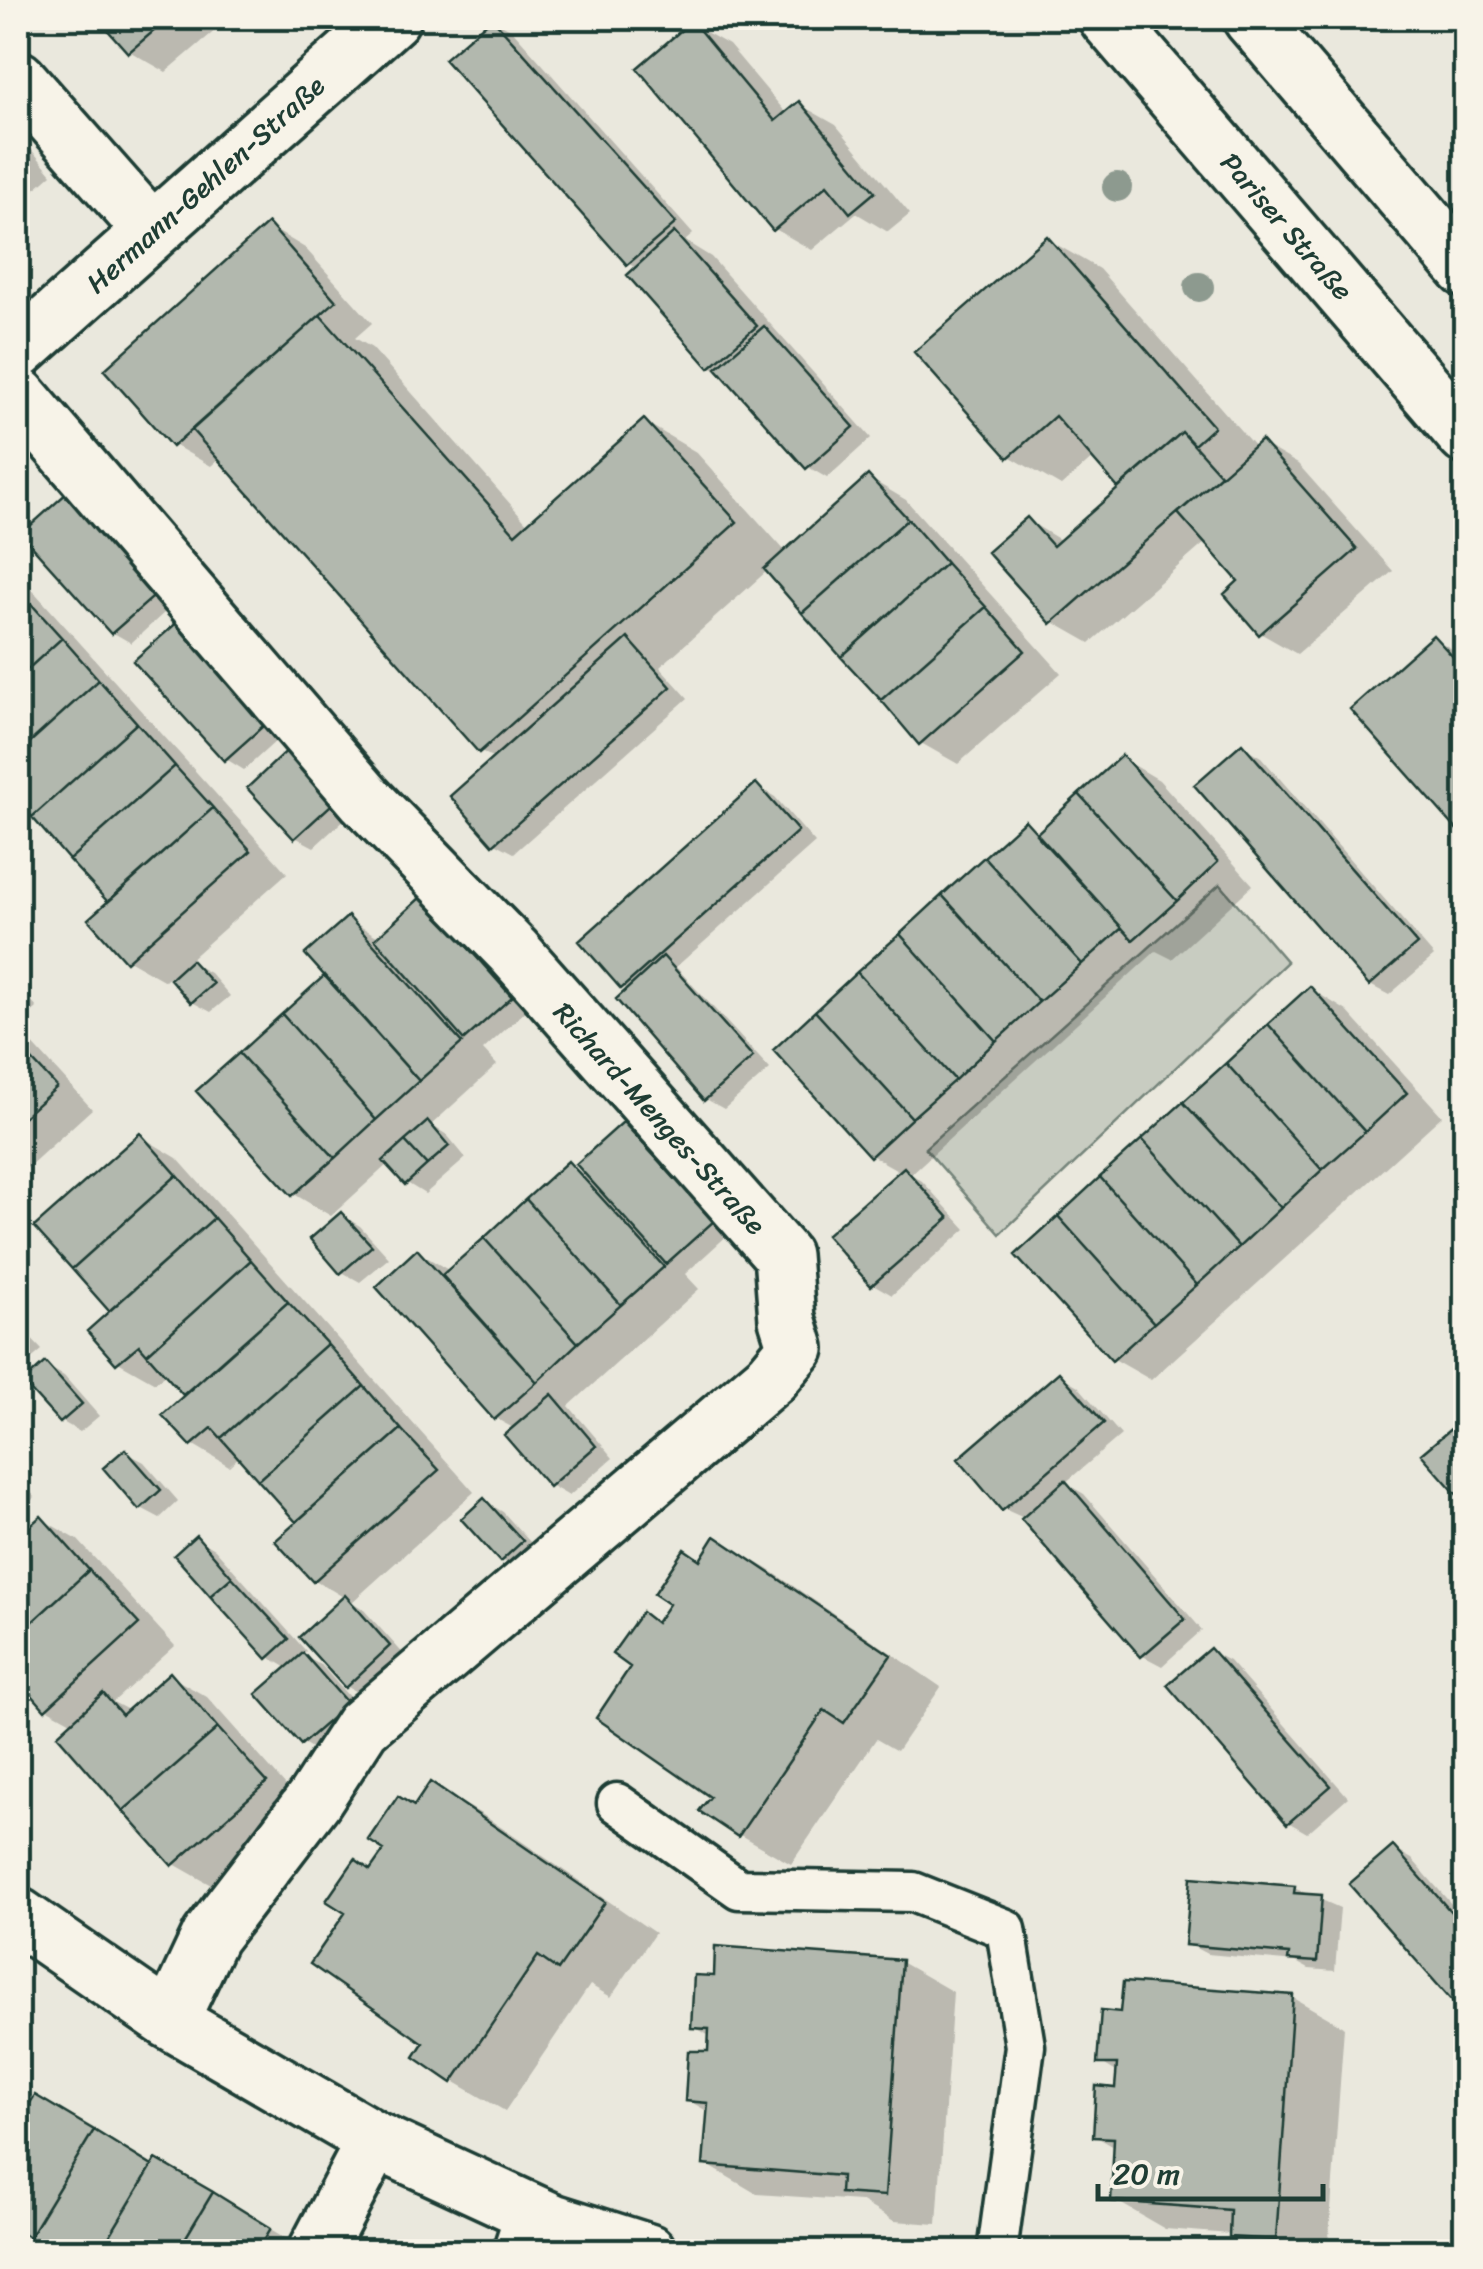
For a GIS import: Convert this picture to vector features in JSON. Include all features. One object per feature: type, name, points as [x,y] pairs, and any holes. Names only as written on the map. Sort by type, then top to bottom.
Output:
[{"type":"street","name":"Hermann-Gehlen-Straße","points":[[18,350],[392,18]]},
{"type":"street","name":"Pariser Straße","points":[[1107,18],[1466,436]]},
{"type":"street","points":[[1251,18],[1466,269]]},
{"type":"street","points":[[18,79],[152,231]]},
{"type":"street","name":"Richard-Menges-Straße","points":[[18,395],[365,799],[514,952],[548,995],[782,1255],[787,1319],[796,1348],[772,1377],[362,1726],[314,1800],[210,1936],[170,2021]]},
{"type":"street","points":[[18,1916],[170,2021],[375,2140],[519,2230],[553,2222],[648,2252]]},
{"type":"street","points":[[316,2252],[375,2140]]},
{"type":"lane","points":[[617,1803],[739,1890],[914,1892],[1006,1929],[1025,2046],[997,2252]]},
{"type":"shaded area","points":[[1220,884],[1287,962],[1000,1234],[925,1148]]},
{"type":"building","points":[[97,18],[169,18],[128,53]]},
{"type":"building","points":[[492,18],[676,223],[627,265],[444,59]]},
{"type":"building","points":[[692,21],[775,121],[799,101],[875,192],[850,213],[827,185],[773,231],[637,68]]},
{"type":"building","points":[[268,223],[336,301],[172,447],[104,370]]},
{"type":"building","points":[[674,232],[757,326],[709,368],[627,275]]},
{"type":"building","points":[[1047,236],[1214,427],[1194,445],[1182,432],[1118,488],[1055,416],[1008,458],[914,352]]},
{"type":"building","points":[[320,315],[515,534],[644,419],[737,522],[479,753],[192,430]]},
{"type":"building","points":[[764,326],[854,427],[806,469],[716,368]]},
{"type":"building","points":[[1182,432],[1221,475],[1051,624],[987,552],[1027,517],[1053,546]]},
{"type":"building","points":[[1261,440],[1357,549],[1259,635],[1224,594],[1238,581],[1178,513]]},
{"type":"building","points":[[868,475],[908,519],[802,613],[764,569]]},
{"type":"building","points":[[69,491],[159,592],[111,634],[21,534]]},
{"type":"building","points":[[908,519],[946,563],[841,657],[802,613]]},
{"type":"building","points":[[946,563],[986,607],[881,700],[841,657]]},
{"type":"building","points":[[24,596],[62,638],[18,678],[18,602]]},
{"type":"building","points":[[986,607],[1025,651],[919,745],[881,700]]},
{"type":"building","points":[[181,619],[271,719],[224,761],[133,661]]},
{"type":"building","points":[[1433,635],[1466,671],[1466,840],[1350,709]]},
{"type":"building","points":[[62,638],[99,680],[18,753],[18,678]]},
{"type":"building","points":[[628,638],[671,687],[493,845],[450,796]]},
{"type":"building","points":[[99,680],[137,723],[32,817],[18,801],[18,753]]},
{"type":"building","points":[[137,723],[175,766],[69,860],[32,817]]},
{"type":"building","points":[[295,743],[341,796],[294,839],[247,788]]},
{"type":"building","points":[[1242,743],[1417,944],[1369,986],[1194,785]]},
{"type":"building","points":[[1122,755],[1218,862],[1177,901],[1079,794]]},
{"type":"building","points":[[175,766],[213,808],[108,902],[69,860]]},
{"type":"building","points":[[756,783],[798,831],[621,989],[579,941]]},
{"type":"building","points":[[1079,794],[1177,901],[1133,940],[1036,834]]},
{"type":"building","points":[[213,808],[251,851],[126,962],[88,919]]},
{"type":"building","points":[[1025,820],[1122,928],[1082,964],[984,857]]},
{"type":"building","points":[[984,857],[1082,964],[1039,1002],[942,895]]},
{"type":"building","points":[[942,895],[1039,1002],[996,1041],[900,934]]},
{"type":"building","points":[[422,896],[512,997],[464,1040],[375,939]]},
{"type":"building","points":[[348,916],[462,1043],[419,1081],[305,954]]},
{"type":"building","points":[[900,934],[996,1041],[955,1080],[857,972]]},
{"type":"building","points":[[663,956],[753,1057],[704,1101],[616,999]]},
{"type":"building","points":[[191,960],[213,984],[191,1003],[170,979]]},
{"type":"building","points":[[857,972],[955,1080],[912,1118],[815,1011]]},
{"type":"building","points":[[325,975],[419,1081],[376,1120],[282,1014]]},
{"type":"building","points":[[1310,986],[1407,1093],[1365,1132],[1268,1024]]},
{"type":"building","points":[[815,1011],[912,1118],[870,1157],[773,1050]]},
{"type":"building","points":[[282,1014],[376,1120],[335,1158],[239,1053]]},
{"type":"building","points":[[1268,1024],[1365,1132],[1322,1170],[1226,1063]]},
{"type":"building","points":[[18,1047],[57,1087],[18,1122]]},
{"type":"building","points":[[239,1053],[335,1158],[292,1196],[196,1091]]},
{"type":"building","points":[[1226,1063],[1322,1170],[1281,1208],[1183,1102]]},
{"type":"building","points":[[1183,1102],[1281,1208],[1239,1247],[1142,1139]]},
{"type":"building","points":[[428,1121],[449,1146],[427,1165],[405,1141]]},
{"type":"building","points":[[623,1122],[714,1221],[666,1264],[576,1164]]},
{"type":"building","points":[[140,1133],[177,1175],[72,1269],[34,1227]]},
{"type":"building","points":[[1142,1139],[1239,1247],[1197,1285],[1100,1177]]},
{"type":"building","points":[[405,1141],[427,1165],[405,1185],[383,1161]]},
{"type":"building","points":[[568,1161],[664,1267],[621,1305],[526,1199]]},
{"type":"building","points":[[904,1167],[949,1218],[871,1286],[826,1235]]},
{"type":"building","points":[[177,1175],[214,1218],[109,1311],[72,1269]]},
{"type":"building","points":[[1100,1177],[1197,1285],[1154,1323],[1058,1216]]},
{"type":"building","points":[[526,1199],[621,1305],[578,1343],[484,1238]]},
{"type":"building","points":[[341,1212],[372,1246],[340,1274],[310,1239]]},
{"type":"building","points":[[1058,1216],[1154,1323],[1112,1361],[1015,1255]]},
{"type":"building","points":[[214,1218],[251,1260],[147,1354],[139,1345],[116,1364],[87,1331]]},
{"type":"building","points":[[484,1238],[578,1343],[537,1382],[442,1275]]},
{"type":"building","points":[[417,1249],[537,1382],[494,1420],[376,1287]]},
{"type":"building","points":[[251,1260],[288,1302],[183,1395],[147,1354]]},
{"type":"building","points":[[288,1302],[327,1344],[221,1438],[212,1428],[191,1446],[162,1415]]},
{"type":"building","points":[[327,1344],[364,1386],[258,1480],[221,1438]]},
{"type":"building","points":[[45,1362],[82,1404],[60,1423],[23,1382]]},
{"type":"building","points":[[1059,1372],[1104,1423],[1002,1511],[958,1459]]},
{"type":"building","points":[[364,1386],[401,1429],[296,1522],[258,1480]]},
{"type":"building","points":[[552,1394],[596,1446],[549,1487],[504,1435]]},
{"type":"building","points":[[1466,1416],[1466,1505],[1421,1454]]},
{"type":"building","points":[[401,1429],[439,1470],[313,1582],[275,1541]]},
{"type":"building","points":[[125,1449],[161,1490],[139,1510],[103,1468]]},
{"type":"building","points":[[1065,1480],[1185,1619],[1141,1657],[1021,1519]]},
{"type":"building","points":[[484,1498],[523,1541],[500,1562],[461,1519]]},
{"type":"building","points":[[41,1516],[89,1570],[18,1635],[18,1536]]},
{"type":"building","points":[[196,1535],[232,1577],[210,1596],[174,1555]]},
{"type":"building","points":[[715,1536],[891,1655],[844,1723],[824,1710],[738,1837],[699,1811],[710,1797],[596,1718],[630,1667],[612,1654],[642,1612],[656,1623],[669,1604],[654,1594],[684,1549],[700,1560]]},
{"type":"building","points":[[89,1570],[139,1624],[45,1710],[18,1679],[18,1635]]},
{"type":"building","points":[[232,1577],[289,1639],[267,1659],[210,1596]]},
{"type":"building","points":[[345,1595],[390,1646],[345,1688],[299,1637]]},
{"type":"building","points":[[1210,1648],[1331,1786],[1287,1824],[1167,1685]]},
{"type":"building","points":[[303,1653],[348,1704],[301,1745],[256,1694]]},
{"type":"building","points":[[170,1672],[218,1728],[123,1811],[57,1735],[103,1693],[122,1715]]},
{"type":"building","points":[[218,1728],[267,1782],[172,1866],[123,1811]]},
{"type":"building","points":[[430,1782],[605,1902],[558,1970],[538,1956],[452,2083],[414,2057],[423,2043],[310,1964],[345,1913],[326,1901],[355,1859],[370,1870],[384,1850],[368,1840],[398,1796],[414,1806]]},
{"type":"building","points":[[1393,1846],[1466,1929],[1466,2017],[1349,1884]]},
{"type":"building","points":[[1191,1877],[1295,1886],[1294,1893],[1322,1895],[1317,1962],[1288,1960],[1289,1954],[1185,1945]]},
{"type":"building","points":[[715,1946],[902,1960],[885,2196],[840,2193],[841,2176],[703,2165],[708,2103],[685,2101],[688,2051],[708,2051],[709,2029],[691,2028],[694,1975],[714,1976]]},
{"type":"building","points":[[1123,1982],[1293,1995],[1276,2240],[1229,2237],[1230,2210],[1111,2201],[1114,2138],[1093,2137],[1096,2086],[1115,2088],[1117,2064],[1097,2064],[1101,2010],[1120,2012]]},
{"type":"building","points":[[35,2095],[94,2130],[29,2237],[18,2230],[18,2107],[25,2111]]},
{"type":"building","points":[[94,2130],[152,2166],[100,2252],[53,2252],[29,2237]]},
{"type":"building","points":[[156,2159],[213,2192],[177,2252],[100,2252]]},
{"type":"building","points":[[213,2192],[271,2228],[257,2252],[177,2252]]}]
